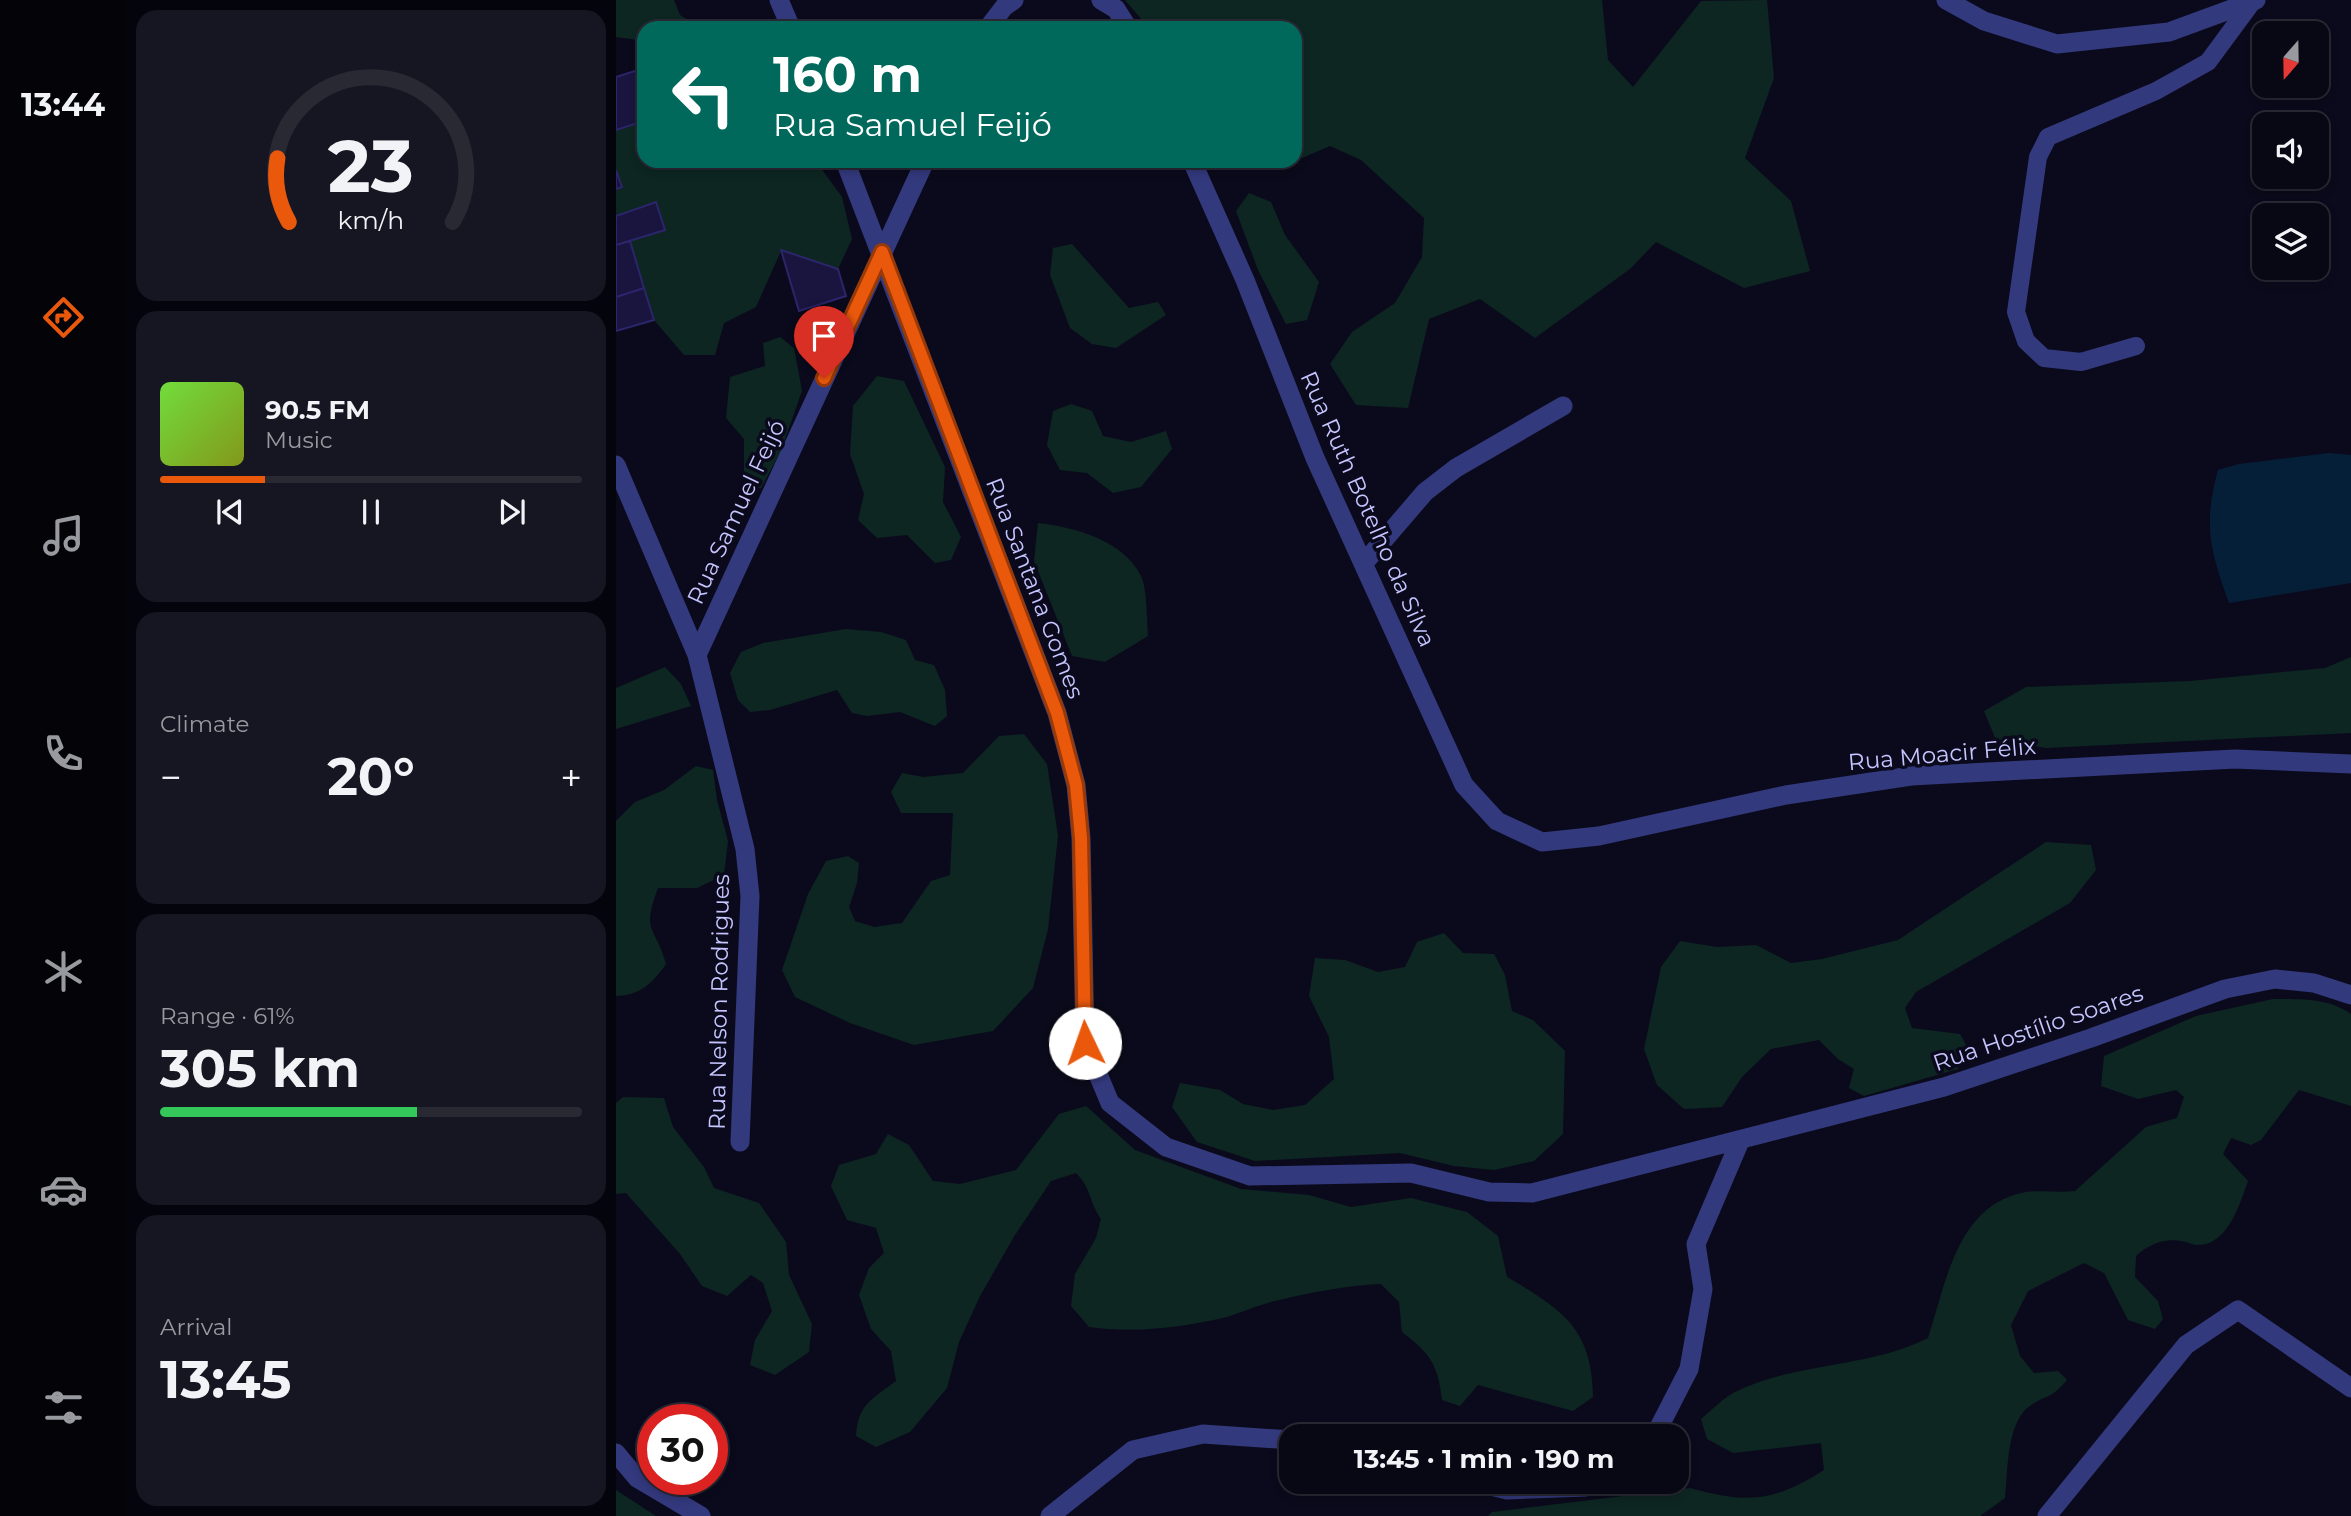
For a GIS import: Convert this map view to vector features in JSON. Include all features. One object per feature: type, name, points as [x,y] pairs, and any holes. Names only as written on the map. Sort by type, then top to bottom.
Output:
[{"type":"street","points":[[779,0],[788,21]]},
{"type":"street","points":[[993,21],[1004,7],[1014,0]]},
{"type":"street","points":[[1101,0],[1116,9],[1124,21]]},
{"type":"street","points":[[1946,0],[1984,21],[2057,44],[2169,33],[2254,1]]},
{"type":"street","name":"Rua Santana Gomes","points":[[848,168],[1057,713],[1076,785],[1081,838],[1085,1043],[1110,1103],[1166,1147],[1250,1176],[1411,1172],[1509,1195],[1532,1193],[1740,1141]]},
{"type":"street","name":"Rua Samuel Feijó","points":[[697,655],[922,168]]},
{"type":"street","name":"Rua Ruth Botelho da Silva","points":[[1195,168],[1245,280],[1315,458],[1464,785],[1497,821],[1542,842]]},
{"type":"street","points":[[1364,563],[1425,492],[1446,476],[1563,406]]},
{"type":"street","name":"Rua Nelson Rodrigues","points":[[616,465],[697,655],[745,849],[750,896],[740,1142]]},
{"type":"street","name":"Rua Moacir Félix","points":[[1542,842],[1599,836],[1786,795],[1911,776],[2235,759],[2351,764]]},
{"type":"street","name":"Rua Hostílio Soares","points":[[1740,1141],[1828,1115],[1866,1109],[1944,1087],[2091,1038],[2225,989],[2275,979],[2314,984],[2351,995]]},
{"type":"street","points":[[1661,1424],[1689,1368],[1703,1289],[1696,1244],[1740,1141]]},
{"type":"street","points":[[2047,1516],[2186,1345],[2238,1310],[2351,1388]]},
{"type":"street","points":[[1050,1516],[1133,1450],[1203,1434],[1279,1439]]},
{"type":"street","points":[[616,1454],[637,1478],[701,1516]]},
{"type":"lane","points":[[2136,346],[2081,362],[2044,358],[2026,341],[2016,312],[2038,157],[2048,137],[2157,91],[2208,62],[2254,1]]},
{"type":"green space","points":[[616,0],[674,0],[680,15],[690,21],[637,21],[637,40],[616,37]]},
{"type":"green space","points":[[1125,0],[1602,0],[1608,60],[1633,87],[1701,1],[1767,0],[1774,78],[1745,158],[1791,201],[1810,271],[1744,288],[1656,242],[1630,269],[1535,338],[1480,299],[1429,319],[1408,408],[1356,405],[1330,364],[1352,332],[1395,303],[1422,257],[1424,218],[1361,160],[1330,146],[1302,158],[1302,21],[1143,21]]},
{"type":"green space","points":[[637,123],[637,168],[821,168],[842,197],[852,239],[838,269],[781,251],[756,307],[724,323],[715,355],[684,355],[654,320],[630,241],[665,230],[655,203],[616,216],[616,189],[622,186],[616,170],[616,130]]},
{"type":"green space","points":[[1249,193],[1271,202],[1285,235],[1319,282],[1307,320],[1286,324],[1258,270],[1236,211]]},
{"type":"green space","points":[[1072,244],[1129,308],[1158,302],[1166,315],[1116,348],[1092,344],[1070,328],[1050,275],[1053,248]]},
{"type":"green space","points":[[780,337],[794,348],[802,391],[780,453],[761,488],[744,489],[744,439],[726,418],[730,377],[765,366],[763,343]]},
{"type":"green space","points":[[877,376],[904,381],[945,467],[943,502],[961,537],[951,560],[935,563],[907,535],[877,538],[858,520],[864,494],[850,454],[853,406]]},
{"type":"green space","points":[[1071,404],[1092,411],[1103,436],[1131,442],[1166,431],[1172,449],[1141,487],[1113,493],[1087,473],[1060,470],[1047,445],[1053,411]]},
{"type":"green space","points":[[1038,523],[1082,532],[1110,544],[1133,564],[1141,576],[1144,588],[1148,636],[1105,662],[1072,656],[1034,561]]},
{"type":"green space","points":[[846,629],[881,632],[906,640],[915,660],[934,665],[945,690],[947,716],[935,726],[900,712],[867,716],[852,713],[837,690],[770,710],[750,712],[738,700],[730,673],[741,652],[763,643]]},
{"type":"green space","points":[[2351,657],[2351,733],[2047,748],[1996,740],[1984,711],[2026,687],[2190,681],[2325,668]]},
{"type":"green space","points":[[665,667],[681,684],[691,706],[616,729],[616,688]]},
{"type":"green space","points":[[1024,734],[1047,764],[1058,836],[1048,929],[1033,988],[993,1031],[914,1045],[850,1023],[795,997],[782,970],[808,894],[826,861],[848,856],[859,863],[857,883],[849,907],[855,921],[874,927],[902,923],[931,881],[950,875],[953,813],[901,813],[891,792],[902,773],[923,777],[963,773],[999,736]]},
{"type":"green space","points":[[696,766],[713,770],[717,800],[728,841],[724,875],[697,888],[658,888],[650,922],[666,964],[656,977],[639,991],[616,996],[616,821],[635,802],[664,790]]},
{"type":"green space","points":[[2046,842],[2091,845],[2096,870],[2070,903],[1916,992],[1905,1008],[1912,1028],[1960,1034],[1969,1050],[1958,1069],[1864,1096],[1849,1088],[1854,1069],[1838,1059],[1819,1040],[1771,1049],[1742,1077],[1722,1107],[1684,1109],[1657,1085],[1644,1049],[1661,967],[1680,941],[1717,947],[1756,945],[1791,963],[1822,959],[1898,940]]},
{"type":"green space","points":[[1444,933],[1463,953],[1494,954],[1505,975],[1512,1011],[1533,1020],[1565,1051],[1563,1134],[1534,1161],[1494,1170],[1454,1166],[1400,1153],[1255,1161],[1197,1142],[1172,1107],[1180,1083],[1220,1090],[1243,1104],[1273,1110],[1305,1105],[1334,1079],[1329,1037],[1309,996],[1315,958],[1345,960],[1378,972],[1405,967],[1417,942]]},
{"type":"green space","points":[[2273,999],[2324,1002],[2351,1014],[2351,1106],[2299,1090],[2261,1140],[2251,1145],[2231,1138],[2223,1154],[2248,1181],[2237,1211],[2225,1231],[2208,1243],[2196,1245],[2166,1241],[2147,1248],[2136,1256],[2135,1277],[2158,1301],[2163,1319],[2155,1329],[2128,1320],[2104,1273],[2084,1263],[2028,1291],[2011,1325],[2020,1356],[2034,1373],[2058,1371],[2067,1380],[2053,1394],[2031,1405],[2023,1413],[2017,1423],[2010,1448],[2005,1498],[1980,1516],[1488,1516],[1492,1512],[1640,1494],[1689,1494],[1690,1488],[1728,1496],[1760,1497],[1790,1489],[1824,1470],[1821,1443],[1733,1453],[1707,1439],[1701,1419],[1731,1395],[1758,1382],[1882,1355],[1928,1338],[1958,1249],[1969,1229],[1984,1212],[2003,1199],[2026,1192],[2075,1191],[2146,1127],[2177,1118],[2184,1097],[2176,1090],[2138,1099],[2101,1086],[2104,1056],[2196,1016]]},
{"type":"green space","points":[[623,1097],[664,1098],[673,1127],[704,1167],[714,1188],[759,1203],[786,1242],[789,1275],[812,1324],[809,1352],[775,1375],[750,1365],[755,1340],[772,1311],[763,1283],[751,1275],[727,1296],[702,1286],[680,1254],[626,1193],[616,1194],[616,1103]]},
{"type":"green space","points":[[1086,1106],[1135,1150],[1241,1189],[1309,1195],[1351,1207],[1411,1198],[1467,1212],[1498,1236],[1507,1277],[1559,1311],[1580,1337],[1587,1354],[1593,1397],[1573,1411],[1478,1385],[1460,1406],[1442,1400],[1438,1378],[1431,1361],[1420,1347],[1402,1332],[1399,1302],[1381,1284],[1301,1295],[1223,1318],[1189,1324],[1139,1329],[1089,1327],[1071,1306],[1075,1274],[1096,1238],[1101,1219],[1085,1184],[1076,1173],[1051,1181],[1015,1235],[980,1296],[959,1342],[947,1388],[910,1432],[876,1447],[856,1436],[863,1409],[896,1381],[891,1351],[871,1329],[859,1295],[869,1268],[884,1253],[876,1228],[847,1220],[831,1186],[839,1165],[876,1154],[888,1134],[909,1145],[933,1181],[960,1184],[1016,1170],[1059,1114]]},
{"type":"green space","points":[[616,1490],[656,1516],[616,1516]]},
{"type":"water","points":[[2329,453],[2351,455],[2351,583],[2229,603],[2217,568],[2211,537],[2211,507],[2218,470],[2239,464]]},
{"type":"building","points":[[637,70],[637,123],[616,130],[616,77]]},
{"type":"building","points":[[616,170],[622,187],[616,189]]},
{"type":"building","points":[[656,202],[665,230],[616,245],[616,216]]},
{"type":"building","points":[[630,241],[644,288],[616,297],[616,245]]},
{"type":"building","points":[[781,250],[838,269],[846,296],[799,311]]},
{"type":"building","points":[[644,288],[654,320],[616,331],[616,297]]},
{"type":"route","points":[[824,378],[882,252],[1057,713],[1076,785],[1081,838],[1081,962],[1085,1043]]}]
